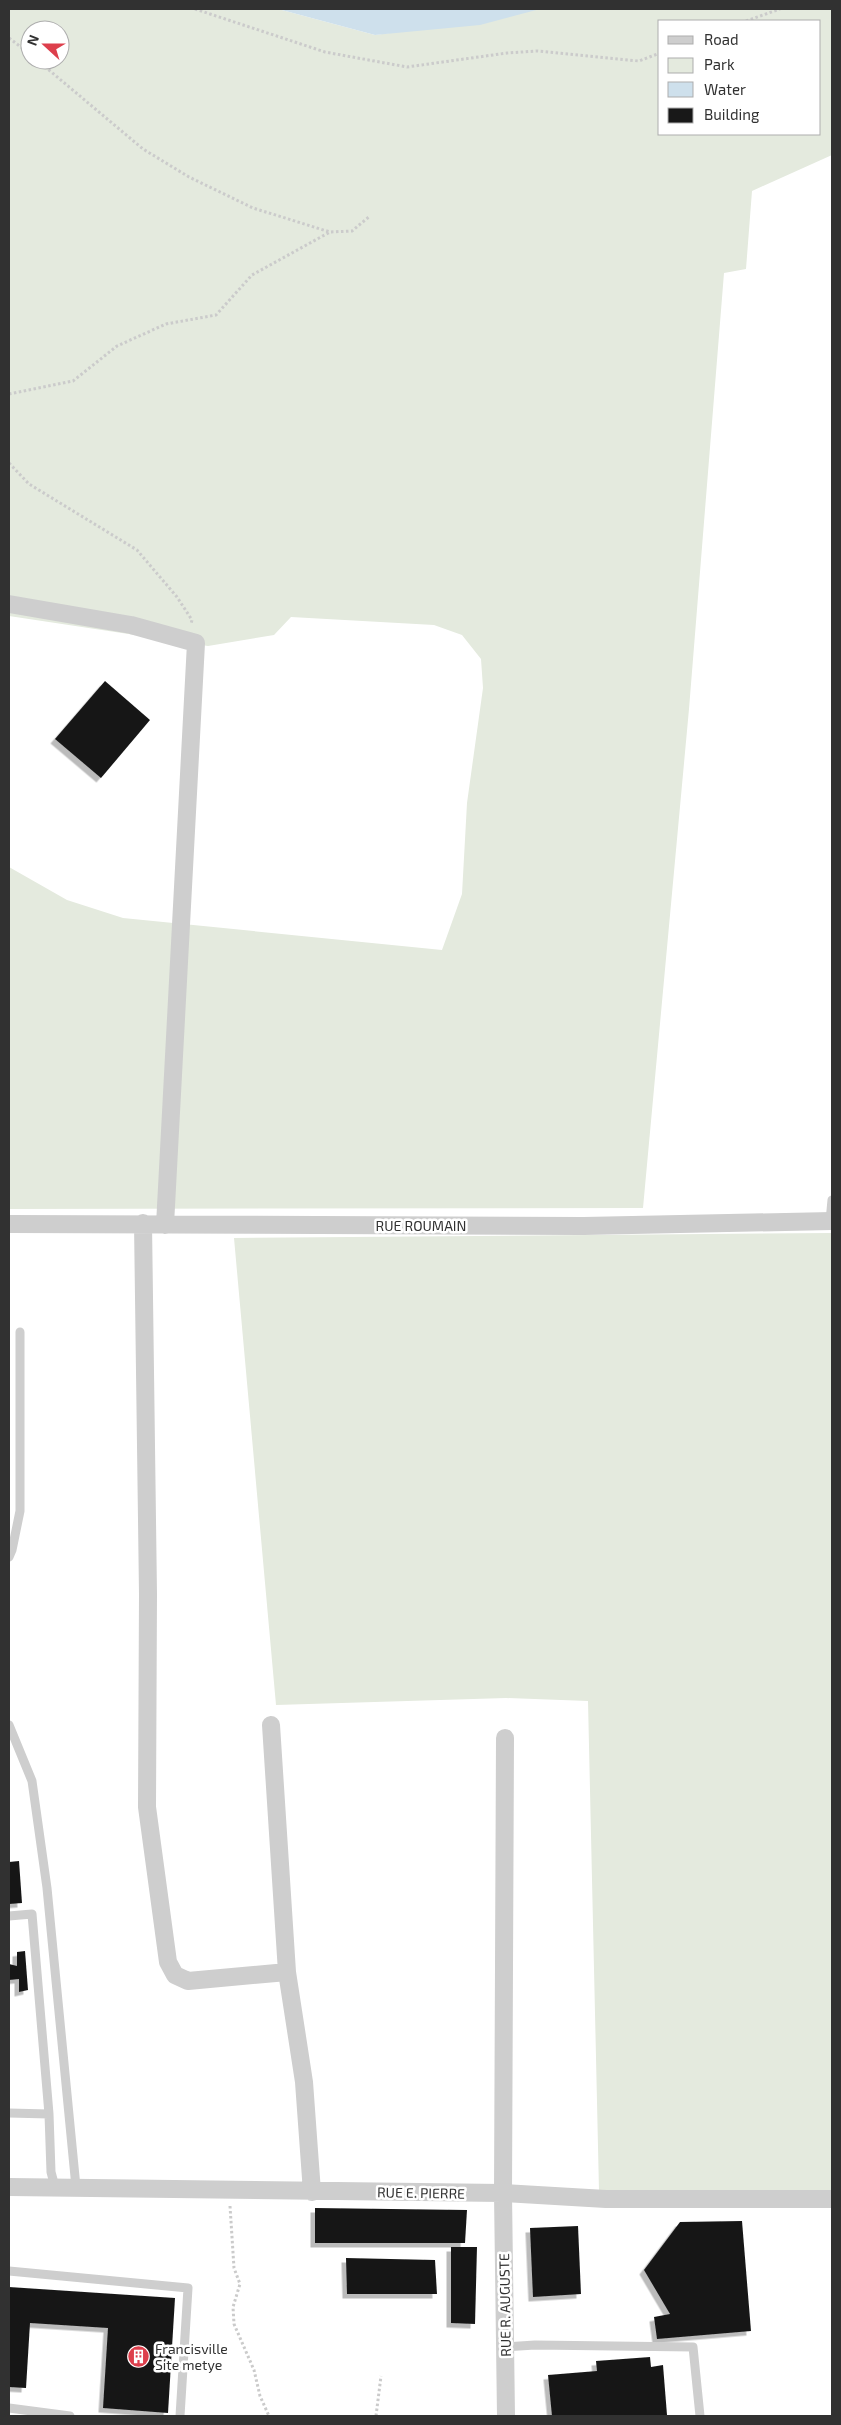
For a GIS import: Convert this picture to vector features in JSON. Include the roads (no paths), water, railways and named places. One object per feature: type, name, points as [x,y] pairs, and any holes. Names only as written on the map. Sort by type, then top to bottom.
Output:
[{"type":"street","points":[[9,604],[131,625],[196,642],[165,1225]]},
{"type":"street","name":"RUE ROUMAIN","points":[[9,1224],[584,1226],[831,1221]]},
{"type":"street","points":[[143,1223],[148,1594],[147,1807],[168,1962],[175,1975],[188,1981],[287,1972]]},
{"type":"street","points":[[271,1725],[287,1972],[304,2082],[312,2192]]},
{"type":"street","name":"RUE R. AUGUSTE","points":[[505,1738],[503,2194],[506,2416]]},
{"type":"street","name":"RUE E. PIERRE","points":[[9,2187],[503,2194],[606,2199],[832,2199]]},
{"type":"lane","points":[[831,1221],[832,1200]]},
{"type":"lane","points":[[9,1557],[20,1511],[20,1332]]},
{"type":"lane","points":[[9,1725],[32,1781],[38,1820],[47,1888],[76,2188]]},
{"type":"lane","points":[[9,1916],[32,1914],[49,2114],[51,2172],[55,2187]]},
{"type":"lane","points":[[9,2113],[49,2114]]},
{"type":"lane","points":[[9,2271],[188,2288],[180,2416]]},
{"type":"lane","points":[[505,2347],[535,2345],[693,2347],[700,2416]]},
{"type":"lane","points":[[9,2408],[70,2416]]},
{"type":"water","points":[[278,9],[540,9],[480,25],[375,35]]},
{"type":"place","name":"Francisville Site metye","points":[[139,2357]]}]
